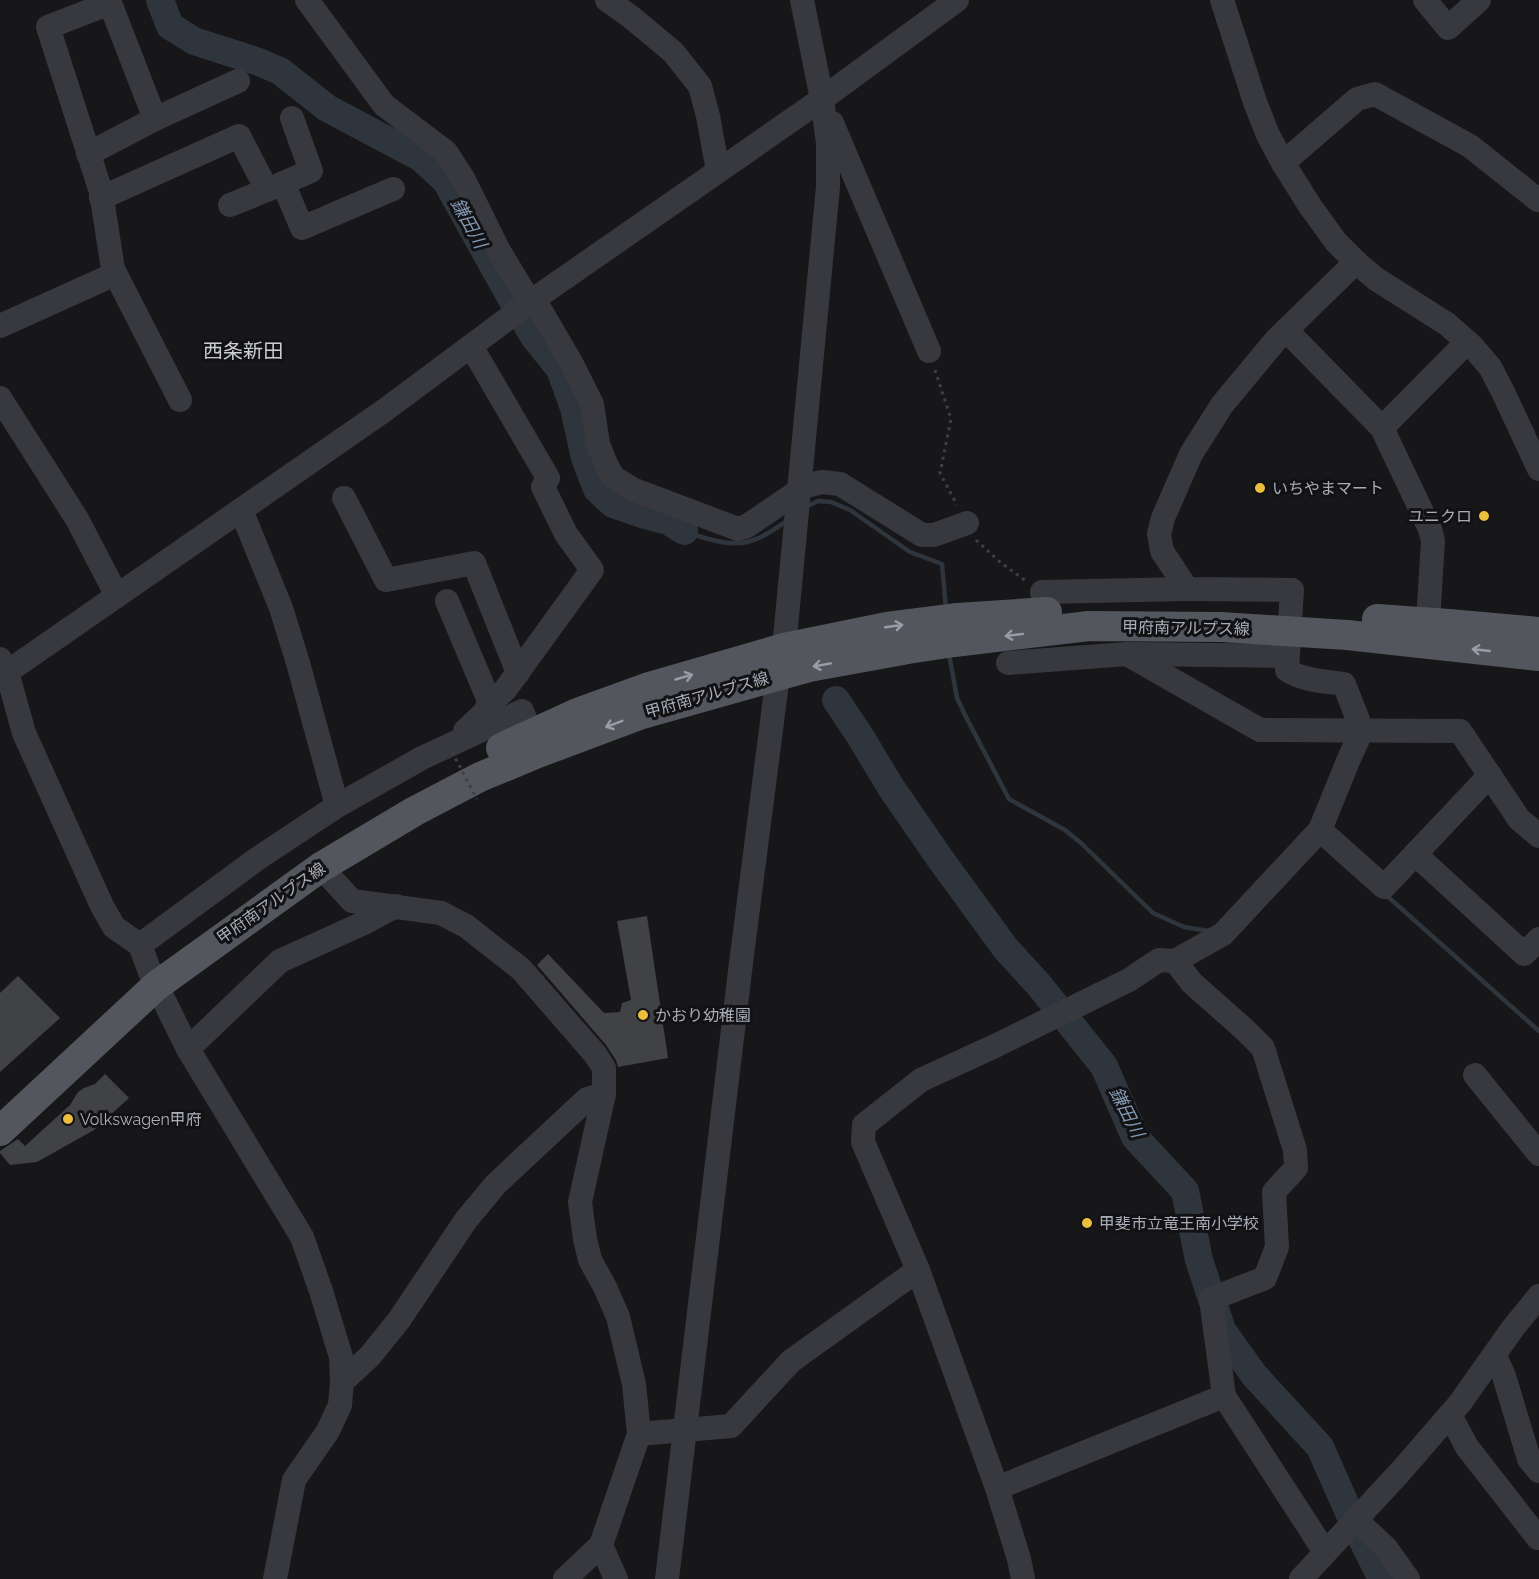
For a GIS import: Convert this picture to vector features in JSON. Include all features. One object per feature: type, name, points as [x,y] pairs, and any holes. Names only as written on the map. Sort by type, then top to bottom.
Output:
[{"type":"main road","name":"甲府南アルプス線","points":[[0,1131],[105,1032],[149,968],[415,811],[480,777],[535,743],[577,713],[646,688],[781,662],[887,627],[1020,613],[1142,608],[1289,633],[1347,635],[1539,656]]},
{"type":"main road","name":"甲府南アルプス線","points":[[1289,633],[1428,622],[1539,632]]},
{"type":"main road","name":"甲府南アルプス線","points":[[0,1104],[149,968],[297,859],[456,769],[535,743]]},
{"type":"street","points":[[307,0],[384,105],[446,152],[464,180],[499,251],[572,364],[592,404],[598,444],[614,477],[632,489],[738,529],[799,495],[806,486],[822,482],[840,484],[922,535],[934,535],[967,523]]},
{"type":"street","points":[[607,0],[673,52],[700,86],[718,171]]},
{"type":"street","points":[[667,1579],[741,963],[781,662],[828,187],[828,143],[822,99],[802,0]]},
{"type":"street","points":[[274,1579],[294,1480],[328,1431],[340,1405],[342,1382],[340,1357],[321,1291],[302,1237],[188,1049],[149,968],[114,927],[102,906],[24,733],[2,669],[117,596],[385,410],[531,301],[822,99],[957,0]]},
{"type":"street","points":[[1244,0],[1225,9],[1254,102],[1283,163],[1310,206],[1335,242],[1356,262],[1376,279],[1447,324],[1490,367],[1539,469]]},
{"type":"street","points":[[1425,0],[1448,28],[1479,0]]},
{"type":"street","points":[[155,119],[110,3],[48,27],[101,198],[113,269],[180,400]]},
{"type":"street","points":[[88,154],[155,119],[237,81]]},
{"type":"street","points":[[1283,163],[1357,99],[1375,94],[1470,146],[1538,200]]},
{"type":"street","points":[[822,99],[929,351]]},
{"type":"street","points":[[230,205],[311,171],[292,118]]},
{"type":"street","points":[[101,198],[239,136],[302,228],[393,189]]},
{"type":"street","points":[[1187,589],[1162,551],[1159,534],[1163,518],[1191,454],[1222,405],[1276,339],[1356,262]]},
{"type":"street","points":[[0,326],[115,274]]},
{"type":"street","points":[[1286,330],[1382,428],[1430,529],[1433,540],[1428,622]]},
{"type":"street","points":[[1382,428],[1467,342]]},
{"type":"street","points":[[452,748],[484,713],[490,703],[505,690],[592,570],[566,534],[543,487],[548,478],[471,346]]},
{"type":"street","points":[[0,398],[77,519],[117,596]]},
{"type":"street","points":[[344,498],[386,580],[474,563],[518,673]]},
{"type":"street","points":[[241,510],[281,608],[337,806]]},
{"type":"street","points":[[1023,1579],[997,1488],[918,1270],[863,1142],[864,1125],[921,1080],[1129,980],[1159,960],[1175,961],[1223,934],[1320,830],[1362,730],[1344,684],[1308,679],[1295,675],[1287,669],[1292,590],[1187,589],[1042,592]]},
{"type":"street","points":[[447,601],[490,703]]},
{"type":"street","points":[[1008,663],[1127,654],[1289,633]]},
{"type":"street","points":[[1127,654],[1260,730],[1460,731],[1519,819],[1539,836]]},
{"type":"street","points":[[149,968],[257,859],[337,806],[422,758],[452,748],[522,711],[535,743]]},
{"type":"street","points":[[1320,830],[1384,887],[1490,775]]},
{"type":"street","points":[[1415,854],[1524,954],[1539,939]]},
{"type":"street","points":[[321,867],[352,901],[441,913],[466,926],[521,969],[596,1054],[604,1068],[604,1094],[580,1202],[590,1260],[618,1317],[634,1384],[639,1434],[601,1545],[565,1579]]},
{"type":"street","points":[[188,1049],[280,961],[396,906]]},
{"type":"street","points":[[1175,961],[1192,983],[1263,1048],[1295,1150],[1296,1168],[1274,1192],[1277,1247],[1265,1278],[1211,1299],[1224,1396],[1325,1552]]},
{"type":"street","points":[[1475,1075],[1539,1154]]},
{"type":"street","points":[[342,1382],[370,1356],[399,1320],[466,1220],[496,1184],[587,1099],[604,1094]]},
{"type":"street","points":[[639,1434],[731,1426],[792,1361],[918,1270]]},
{"type":"street","points":[[1301,1579],[1450,1415],[1495,1356],[1513,1328],[1535,1312]]},
{"type":"street","points":[[1495,1356],[1504,1376],[1529,1459],[1539,1471]]},
{"type":"street","points":[[997,1488],[1224,1396]]},
{"type":"street","points":[[1450,1415],[1467,1448],[1538,1538]]},
{"type":"street","points":[[1356,1520],[1386,1548],[1408,1579]]},
{"type":"street","points":[[601,1545],[616,1579]]},
{"type":"path","points":[[929,351],[951,419],[940,473],[977,543],[1042,592]]},
{"type":"path","points":[[452,748],[477,799]]},
{"type":"building","points":[[647,916],[668,1058],[618,1067],[606,1045],[537,965],[548,954],[604,1013],[620,1012],[622,1003],[631,1000],[617,921]]},
{"type":"building","points":[[18,976],[60,1018],[0,1072],[0,993]]},
{"type":"building","points":[[105,1074],[129,1098],[94,1130],[37,1162],[10,1165],[0,1151],[18,1139],[25,1146],[70,1105],[78,1092],[95,1084]]},
{"type":"waterway","name":"鎌田川","points":[[160,0],[170,26],[194,41],[280,71],[327,108],[421,158],[446,181],[535,338],[560,369],[574,408],[585,458],[597,489],[613,504],[668,521],[684,531]]},
{"type":"waterway","points":[[804,508],[818,501],[831,502],[850,510],[910,552],[942,564],[946,609]]},
{"type":"waterway","points":[[645,515],[696,535],[736,543],[758,538],[788,520]]},
{"type":"waterway","points":[[949,654],[957,698],[1009,799],[1065,830],[1153,913],[1184,927],[1209,931]]},
{"type":"waterway","name":"鎌田川","points":[[836,700],[892,789],[1006,949],[1039,985],[1104,1066],[1135,1137],[1185,1191],[1199,1260],[1222,1330],[1254,1375],[1320,1447],[1382,1579]]},
{"type":"waterway","points":[[1386,895],[1539,1031]]},
{"type":"place","name":"いちやまマート","points":[[1260,488]]},
{"type":"place","name":"ユニクロ","points":[[1484,516]]},
{"type":"place","name":"かおり幼稚園","points":[[643,1015]]},
{"type":"place","name":"Volkswagen甲府","points":[[68,1119]]},
{"type":"place","name":"甲斐市立竜王南小学校","points":[[1087,1223]]},
{"type":"district","name":"西条新田","points":[[243,351]]}]
